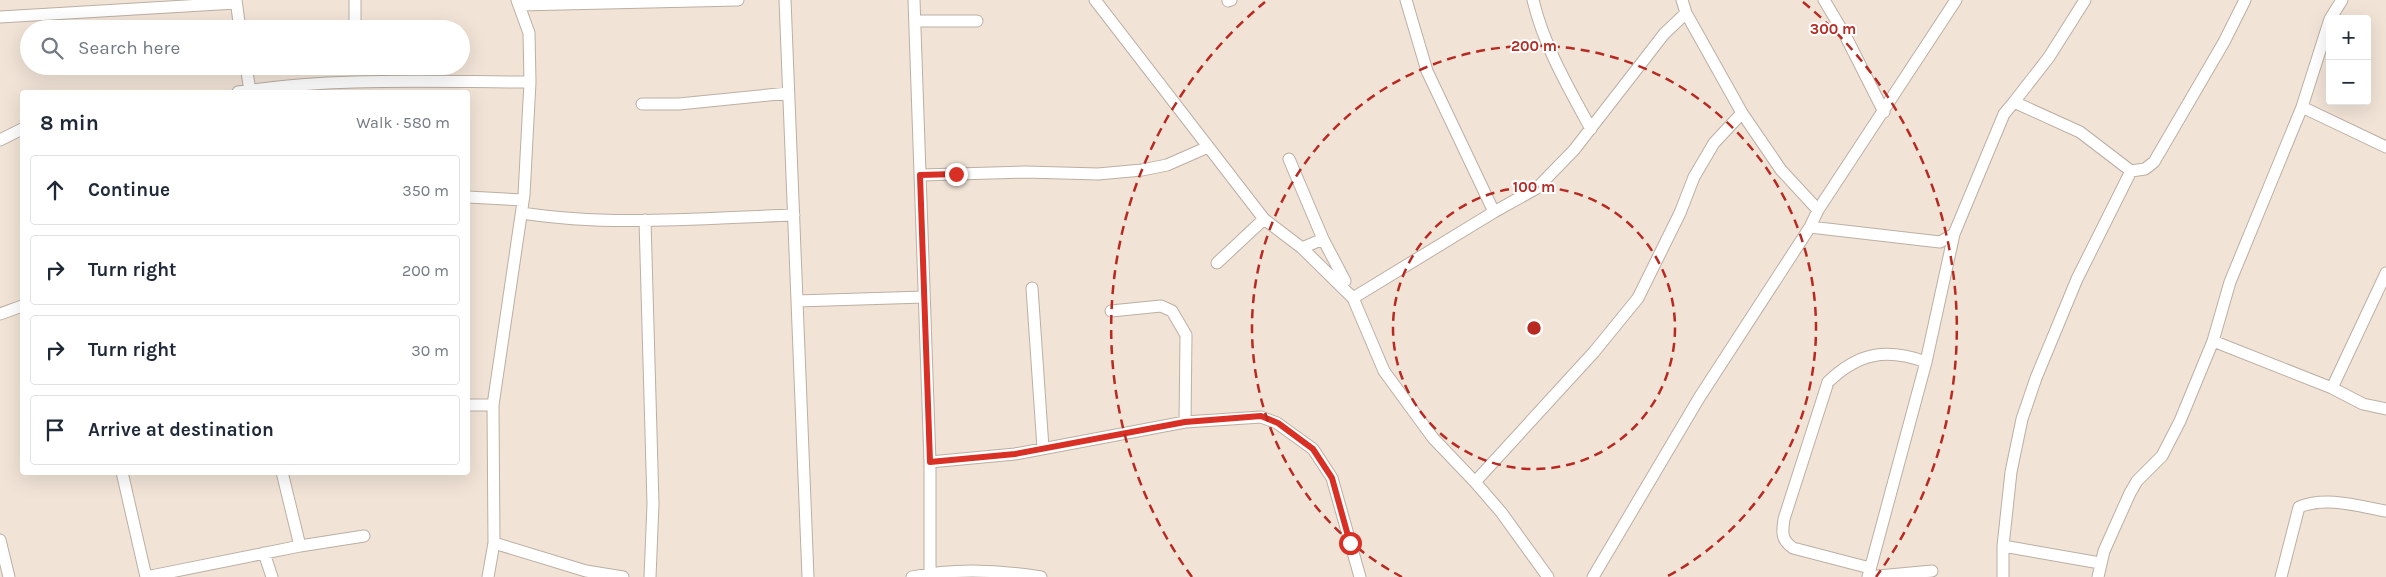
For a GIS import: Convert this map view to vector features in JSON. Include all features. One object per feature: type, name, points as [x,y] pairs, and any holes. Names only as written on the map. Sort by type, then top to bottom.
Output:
[{"type":"street","points":[[355,0],[355,20]]},
{"type":"street","points":[[488,577],[494,543],[493,405],[524,200],[530,82],[529,33],[518,3],[738,0]]},
{"type":"street","points":[[785,0],[808,577]]},
{"type":"street","points":[[914,0],[930,462],[930,573]]},
{"type":"street","points":[[1095,0],[1264,219],[1302,248],[1353,298],[1384,371],[1433,438],[1475,482],[1500,512],[1548,577]]},
{"type":"street","points":[[1406,0],[1427,71],[1494,212]]},
{"type":"street","points":[[1533,0],[1539,24],[1560,72],[1591,129]]},
{"type":"street","points":[[1682,0],[1686,13],[1742,113],[1781,170],[1818,210]]},
{"type":"street","points":[[1824,0],[1845,35],[1884,112]]},
{"type":"street","points":[[1593,577],[1699,398],[1810,227],[1818,210],[1956,0]]},
{"type":"street","points":[[1869,574],[1926,362],[1954,234],[2004,114],[2049,57],[2085,0]]},
{"type":"street","points":[[2131,172],[2145,169],[2154,162],[2224,42],[2245,0]]},
{"type":"street","points":[[2333,15],[2342,0]]},
{"type":"street","points":[[0,17],[236,2],[239,20]]},
{"type":"street","points":[[1353,298],[1537,188],[1574,150],[1664,34],[1686,13]]},
{"type":"street","points":[[915,21],[977,21]]},
{"type":"street","points":[[2098,577],[2100,563],[2130,493],[2137,481],[2162,456],[2169,445],[2213,341],[2230,282],[2302,107],[2326,32]]},
{"type":"street","points":[[247,75],[250,90]]},
{"type":"street","points":[[261,90],[325,84],[388,82],[530,82]]},
{"type":"street","points":[[642,104],[679,104],[788,93]]},
{"type":"street","points":[[2014,102],[2080,132],[2131,172]]},
{"type":"street","points":[[2302,107],[2386,147]]},
{"type":"street","points":[[1475,482],[1594,352],[1638,298],[1680,213],[1694,177],[1714,143],[1742,113]]},
{"type":"street","points":[[0,140],[20,130]]},
{"type":"street","points":[[920,175],[1026,172],[1098,174],[1142,170],[1167,165],[1208,147]]},
{"type":"street","points":[[1290,159],[1323,239],[1345,281]]},
{"type":"street","points":[[2004,577],[2003,546],[2011,472],[2022,419],[2036,378],[2077,279],[2131,172]]},
{"type":"street","points":[[470,197],[524,200]]},
{"type":"street","points":[[522,213],[576,219],[645,220],[794,215]]},
{"type":"street","points":[[1217,264],[1264,219]]},
{"type":"street","points":[[645,220],[653,504],[650,577]]},
{"type":"street","points":[[1810,227],[1940,242],[1954,234]]},
{"type":"street","points":[[1302,248],[1323,239]]},
{"type":"street","points":[[2332,388],[2386,274]]},
{"type":"street","points":[[1032,288],[1043,448]]},
{"type":"street","points":[[798,300],[924,297]]},
{"type":"street","points":[[1111,311],[1161,306],[1172,311],[1186,336],[1185,422]]},
{"type":"street","points":[[0,314],[20,307]]},
{"type":"street","points":[[2213,341],[2332,388],[2363,404],[2386,408]]},
{"type":"street","points":[[1926,362],[1906,355],[1875,354],[1847,366],[1828,382],[1784,519],[1782,532],[1785,543],[1793,548],[1869,574],[1932,571]]},
{"type":"street","points":[[470,405],[493,405]]},
{"type":"street","points":[[930,462],[1015,454],[1185,422],[1261,416],[1278,423],[1313,449],[1332,478],[1360,577]]},
{"type":"street","points":[[123,475],[146,577],[300,546],[364,536]]},
{"type":"street","points":[[283,475],[300,546]]},
{"type":"street","points":[[2281,577],[2298,507],[2313,502],[2330,502],[2386,511]]},
{"type":"street","points":[[0,540],[9,577]]},
{"type":"street","points":[[494,543],[586,574],[623,577]]},
{"type":"street","points":[[2003,546],[2100,563]]},
{"type":"street","points":[[264,553],[272,577]]},
{"type":"street","points":[[912,577],[930,573],[978,571],[1041,577]]},
{"type":"route","points":[[956,174],[920,175],[930,462],[1015,454],[1185,422],[1261,416],[1278,423],[1313,449],[1332,478],[1350,543]]}]
